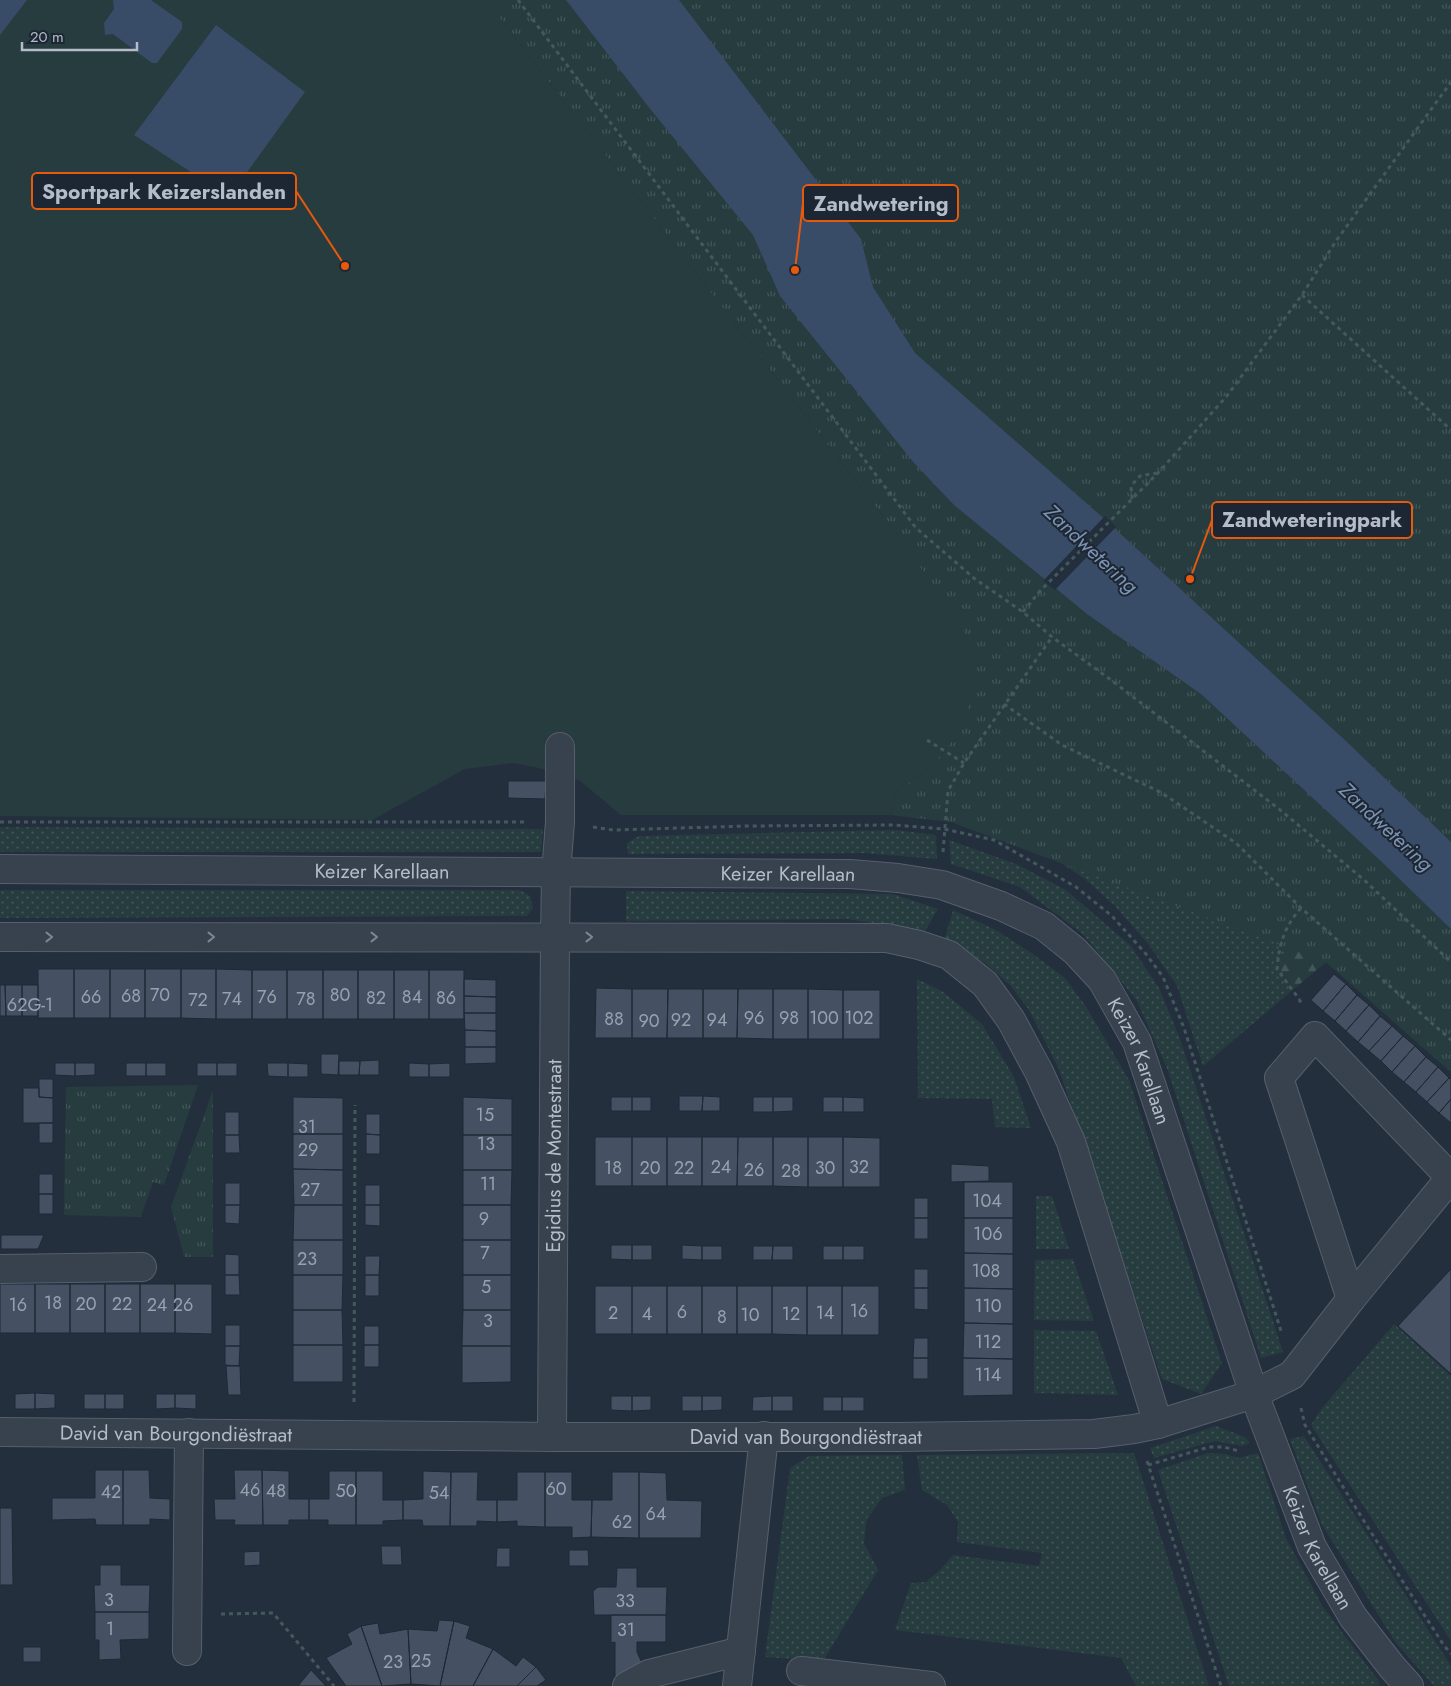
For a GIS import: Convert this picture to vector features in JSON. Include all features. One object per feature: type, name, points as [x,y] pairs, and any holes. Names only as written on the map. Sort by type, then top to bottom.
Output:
[{"type":"street","name":"Egidius de Montestraat","points":[[552,1437],[555,937],[556,873],[560,822],[560,747]]},
{"type":"street","name":"Keizer Karellaan","points":[[0,869],[850,874],[898,878],[942,885],[1001,906],[1044,926],[1075,951],[1102,980],[1137,1042],[1254,1394],[1316,1554],[1352,1617],[1409,1686]]},
{"type":"street","points":[[0,937],[887,938],[919,945],[949,955],[984,984],[1012,1020],[1039,1072],[1071,1142],[1158,1424]]},
{"type":"street","points":[[1254,1394],[1292,1375],[1351,1299],[1451,1178],[1315,1036],[1279,1078],[1351,1299]]},
{"type":"street","points":[[0,1268],[142,1267]]},
{"type":"street","name":"David van Bourgondiëstraat","points":[[0,1432],[552,1437],[898,1437],[1094,1434],[1158,1424],[1254,1394]]},
{"type":"street","points":[[187,1651],[189,1433]]},
{"type":"street","points":[[737,1686],[764,1436]]},
{"type":"street","points":[[628,1686],[649,1674],[741,1651]]},
{"type":"street","points":[[801,1671],[931,1686]]},
{"type":"path","points":[[518,0],[916,528],[975,579],[1023,612],[1052,637],[1111,680],[1278,809],[1363,879],[1451,962]]},
{"type":"path","points":[[1023,612],[1040,592],[1158,473],[1226,397],[1302,295],[1336,241],[1451,82]]},
{"type":"path","points":[[1302,295],[1451,430]]},
{"type":"path","points":[[1130,500],[1131,486],[1140,476],[1158,473]]},
{"type":"path","points":[[942,885],[944,829],[948,791],[964,762],[1052,637]]},
{"type":"path","points":[[1004,704],[1062,745],[1162,793],[1236,843],[1301,908],[1451,1040]]},
{"type":"path","points":[[927,740],[964,762]]},
{"type":"path","points":[[0,822],[560,822],[613,830],[747,826],[894,825],[944,829],[994,840],[1076,887],[1112,916],[1146,954],[1162,977],[1184,1028],[1287,1350],[1305,1425],[1367,1526],[1451,1654]]},
{"type":"path","points":[[1301,908],[1290,920],[1279,949],[1277,969],[1299,999],[1315,1036]]},
{"type":"path","points":[[354,1435],[355,1105]]},
{"type":"path","points":[[1158,1424],[1142,1446],[1221,1686]]},
{"type":"path","points":[[1148,1465],[1210,1447],[1224,1447],[1238,1452],[1271,1441],[1305,1425]]},
{"type":"path","points":[[187,1614],[274,1613],[334,1686]]},
{"type":"green space","points":[[0,0],[486,0],[895,532],[962,626],[976,673],[964,727],[931,767],[897,791],[890,815],[621,815],[579,780],[539,768],[513,763],[465,769],[372,820],[0,816]]},
{"type":"green space","points":[[486,0],[1451,0],[1451,1072],[1326,962],[951,822],[890,815],[897,791],[931,767],[951,742],[895,532]]},
{"type":"green space","points":[[0,827],[543,829],[541,852],[0,852]]},
{"type":"green space","points":[[895,830],[936,835],[937,859],[863,853],[628,854],[627,843],[639,836]]},
{"type":"green space","points":[[949,840],[1016,864],[1066,890],[1131,946],[1159,988],[1180,1039],[1283,1352],[1261,1358],[1168,1071],[1137,1001],[1083,934],[1020,887],[951,864]]},
{"type":"green space","points":[[1042,850],[1334,937],[1281,970],[1294,989],[1203,1066],[1177,986],[1149,945],[1115,906],[1085,879]]},
{"type":"green space","points":[[0,890],[520,890],[530,896],[533,908],[527,916],[0,918]]},
{"type":"green space","points":[[626,891],[893,894],[938,909],[925,931],[847,919],[626,921]]},
{"type":"green space","points":[[953,910],[996,930],[1064,977],[1085,1005],[1129,1080],[1222,1363],[1201,1394],[1162,1379],[1059,1069],[1029,1010],[1010,985],[985,963],[945,938]]},
{"type":"green space","points":[[1298,922],[1451,1072],[1326,962],[1294,989],[1281,970],[1286,945]]},
{"type":"green space","points":[[917,979],[942,991],[982,1024],[1014,1077],[1031,1128],[995,1127],[992,1099],[918,1098]]},
{"type":"green space","points":[[198,1085],[164,1185],[153,1182],[141,1217],[64,1215],[66,1087]]},
{"type":"green space","points":[[213,1090],[213,1257],[184,1257],[171,1207]]},
{"type":"green space","points":[[1036,1196],[1052,1196],[1069,1249],[1036,1249]]},
{"type":"green space","points":[[1073,1259],[1094,1321],[1034,1320],[1035,1260]]},
{"type":"green space","points":[[1394,1324],[1451,1376],[1451,1641],[1311,1425],[1322,1408]]},
{"type":"green space","points":[[1034,1330],[1096,1331],[1118,1395],[1034,1393]]},
{"type":"green space","points":[[1216,1426],[1245,1437],[1250,1443],[1242,1446],[1215,1441],[1154,1458],[1150,1448]]},
{"type":"green space","points":[[1304,1436],[1451,1666],[1451,1686],[1434,1686],[1396,1643],[1322,1525],[1290,1439]]},
{"type":"green space","points":[[1134,1453],[1209,1686],[1136,1686],[1121,1658],[895,1630],[911,1583],[926,1582],[953,1555],[1039,1566],[1042,1553],[957,1542],[958,1522],[947,1505],[922,1490],[917,1455]]},
{"type":"green space","points":[[1208,1453],[1225,1454],[1238,1458],[1258,1453],[1286,1538],[1323,1607],[1378,1680],[1380,1686],[1229,1686],[1158,1470]]},
{"type":"green space","points":[[902,1455],[905,1490],[882,1498],[867,1519],[864,1543],[878,1570],[823,1661],[765,1657],[790,1468],[809,1456]]},
{"type":"water","points":[[0,0],[27,0],[0,35]]},
{"type":"water","points":[[113,0],[151,0],[182,22],[182,29],[157,63],[152,63],[113,34],[105,35],[104,23],[114,9]]},
{"type":"water","points":[[566,0],[679,0],[861,239],[873,287],[915,353],[1100,515],[1347,742],[1451,842],[1451,929],[1201,694],[1087,614],[954,505],[914,463],[780,296],[753,235],[651,110]]},
{"type":"water","points":[[216,25],[305,92],[229,197],[134,135]]},
{"type":"pier","points":[[1105,516],[1116,527],[1055,590],[1043,581]]},
{"type":"building","points":[[508,781],[546,781],[545,799],[508,798]]},
{"type":"building","points":[[38,969],[74,969],[74,1018],[38,1018]]},
{"type":"building","points":[[74,969],[110,969],[110,1018],[74,1018]]},
{"type":"building","points":[[110,969],[145,969],[145,1018],[110,1018]]},
{"type":"building","points":[[145,969],[181,969],[181,1018],[145,1018]]},
{"type":"building","points":[[181,969],[216,969],[216,1019],[181,1018]]},
{"type":"building","points":[[216,969],[252,970],[252,1019],[216,1019]]},
{"type":"building","points":[[252,970],[287,970],[287,1019],[252,1019]]},
{"type":"building","points":[[287,970],[323,970],[323,1019],[287,1019]]},
{"type":"building","points":[[323,970],[358,970],[358,1019],[323,1019]]},
{"type":"building","points":[[358,970],[394,970],[394,1019],[358,1019]]},
{"type":"building","points":[[394,970],[429,970],[429,1019],[394,1019]]},
{"type":"building","points":[[429,970],[464,970],[464,1019],[429,1019]]},
{"type":"building","points":[[1334,974],[1346,984],[1323,1011],[1311,1000]]},
{"type":"building","points":[[464,979],[496,980],[496,997],[464,996]]},
{"type":"building","points":[[1346,984],[1357,995],[1335,1021],[1323,1011]]},
{"type":"building","points":[[0,985],[5,985],[6,1016],[0,1016]]},
{"type":"building","points":[[5,985],[22,985],[22,1016],[6,1016]]},
{"type":"building","points":[[22,985],[38,985],[38,1016],[22,1016]]},
{"type":"building","points":[[596,988],[632,989],[632,1038],[595,1038]]},
{"type":"building","points":[[632,989],[668,989],[667,1038],[632,1038]]},
{"type":"building","points":[[668,989],[703,989],[703,1038],[667,1038]]},
{"type":"building","points":[[703,989],[738,989],[737,1038],[703,1038]]},
{"type":"building","points":[[738,989],[773,989],[773,1039],[737,1038]]},
{"type":"building","points":[[773,989],[808,989],[808,1039],[773,1039]]},
{"type":"building","points":[[808,989],[843,990],[843,1039],[808,1039]]},
{"type":"building","points":[[843,990],[880,990],[880,1039],[843,1039]]},
{"type":"building","points":[[1357,995],[1369,1005],[1346,1031],[1335,1021]]},
{"type":"building","points":[[464,996],[496,997],[496,1013],[464,1013]]},
{"type":"building","points":[[1369,1005],[1380,1016],[1358,1042],[1346,1031]]},
{"type":"building","points":[[464,1013],[496,1013],[496,1031],[465,1030]]},
{"type":"building","points":[[1380,1016],[1392,1026],[1369,1051],[1358,1042]]},
{"type":"building","points":[[1392,1026],[1403,1036],[1381,1061],[1369,1051]]},
{"type":"building","points":[[465,1030],[496,1031],[496,1047],[465,1047]]},
{"type":"building","points":[[1403,1036],[1415,1046],[1392,1072],[1381,1061]]},
{"type":"building","points":[[1415,1046],[1426,1057],[1404,1082],[1392,1072]]},
{"type":"building","points":[[465,1047],[496,1047],[496,1063],[465,1064]]},
{"type":"building","points":[[321,1054],[339,1054],[338,1075],[321,1074]]},
{"type":"building","points":[[1426,1057],[1438,1067],[1416,1092],[1404,1082]]},
{"type":"building","points":[[379,1060],[379,1075],[359,1075],[360,1061]]},
{"type":"building","points":[[339,1061],[360,1061],[359,1075],[339,1075]]},
{"type":"building","points":[[55,1063],[75,1063],[75,1076],[55,1075]]},
{"type":"building","points":[[75,1063],[95,1063],[95,1075],[75,1076]]},
{"type":"building","points":[[126,1063],[146,1063],[146,1076],[126,1076]]},
{"type":"building","points":[[146,1063],[166,1063],[166,1076],[146,1076]]},
{"type":"building","points":[[197,1063],[217,1063],[217,1076],[197,1076]]},
{"type":"building","points":[[217,1063],[237,1063],[237,1076],[217,1076]]},
{"type":"building","points":[[267,1063],[288,1063],[288,1077],[268,1076]]},
{"type":"building","points":[[288,1063],[308,1064],[308,1077],[288,1077]]},
{"type":"building","points":[[409,1063],[429,1064],[429,1077],[409,1077]]},
{"type":"building","points":[[450,1063],[450,1077],[429,1077],[429,1064]]},
{"type":"building","points":[[1438,1067],[1449,1078],[1427,1102],[1416,1092]]},
{"type":"building","points":[[1449,1078],[1451,1079],[1451,1099],[1439,1113],[1427,1102]]},
{"type":"building","points":[[39,1079],[53,1079],[53,1098],[39,1097]]},
{"type":"building","points":[[23,1088],[39,1088],[39,1097],[53,1098],[53,1123],[23,1123]]},
{"type":"building","points":[[679,1096],[703,1096],[702,1111],[679,1111]]},
{"type":"building","points":[[703,1096],[720,1097],[720,1111],[702,1111]]},
{"type":"building","points":[[293,1097],[343,1098],[343,1134],[293,1134]]},
{"type":"building","points":[[463,1097],[512,1099],[512,1135],[463,1135]]},
{"type":"building","points":[[611,1097],[632,1097],[632,1111],[611,1111]]},
{"type":"building","points":[[632,1097],[651,1097],[651,1111],[632,1111]]},
{"type":"building","points":[[753,1097],[773,1097],[773,1112],[753,1112]]},
{"type":"building","points":[[773,1097],[793,1097],[793,1111],[773,1112]]},
{"type":"building","points":[[823,1097],[843,1097],[843,1112],[823,1112]]},
{"type":"building","points":[[843,1097],[864,1098],[864,1112],[843,1112]]},
{"type":"building","points":[[1451,1099],[1451,1123],[1439,1113]]},
{"type":"building","points":[[225,1112],[239,1112],[239,1135],[225,1135]]},
{"type":"building","points":[[366,1114],[380,1114],[380,1135],[366,1134]]},
{"type":"building","points":[[39,1123],[53,1123],[53,1143],[39,1143]]},
{"type":"building","points":[[293,1134],[343,1134],[343,1170],[293,1169]]},
{"type":"building","points":[[366,1134],[380,1135],[380,1154],[366,1154]]},
{"type":"building","points":[[225,1135],[239,1135],[240,1153],[225,1153]]},
{"type":"building","points":[[463,1135],[512,1135],[512,1170],[463,1170]]},
{"type":"building","points":[[595,1137],[632,1137],[632,1186],[595,1186]]},
{"type":"building","points":[[632,1137],[667,1137],[667,1186],[632,1186]]},
{"type":"building","points":[[667,1137],[702,1137],[702,1186],[667,1186]]},
{"type":"building","points":[[702,1137],[738,1137],[737,1186],[702,1186]]},
{"type":"building","points":[[738,1137],[773,1137],[773,1186],[737,1186]]},
{"type":"building","points":[[773,1137],[808,1137],[808,1187],[773,1186]]},
{"type":"building","points":[[808,1137],[843,1137],[843,1187],[808,1187]]},
{"type":"building","points":[[843,1137],[880,1138],[880,1187],[843,1187]]},
{"type":"building","points":[[951,1164],[989,1166],[989,1181],[951,1182]]},
{"type":"building","points":[[293,1169],[343,1170],[343,1205],[294,1205]]},
{"type":"building","points":[[463,1170],[512,1170],[511,1205],[463,1205]]},
{"type":"building","points":[[39,1174],[53,1174],[53,1194],[39,1194]]},
{"type":"building","points":[[964,1182],[1013,1182],[1013,1218],[964,1218]]},
{"type":"building","points":[[225,1183],[240,1183],[240,1205],[225,1205]]},
{"type":"building","points":[[365,1185],[380,1185],[380,1205],[365,1205]]},
{"type":"building","points":[[39,1194],[53,1194],[53,1214],[39,1214]]},
{"type":"building","points":[[914,1198],[928,1198],[928,1218],[914,1218]]},
{"type":"building","points":[[225,1205],[240,1205],[239,1224],[225,1223]]},
{"type":"building","points":[[294,1205],[343,1205],[343,1240],[293,1240]]},
{"type":"building","points":[[365,1205],[380,1205],[380,1226],[365,1225]]},
{"type":"building","points":[[463,1205],[511,1205],[511,1240],[463,1240]]},
{"type":"building","points":[[914,1218],[928,1218],[928,1239],[914,1239]]},
{"type":"building","points":[[964,1218],[1013,1218],[1013,1254],[964,1253]]},
{"type":"building","points":[[1,1235],[44,1235],[38,1249],[1,1249]]},
{"type":"building","points":[[293,1240],[343,1240],[343,1275],[293,1275]]},
{"type":"building","points":[[463,1240],[511,1240],[511,1275],[463,1275]]},
{"type":"building","points":[[611,1245],[632,1245],[632,1260],[611,1259]]},
{"type":"building","points":[[632,1245],[652,1245],[652,1260],[632,1260]]},
{"type":"building","points":[[682,1245],[702,1246],[702,1260],[682,1259]]},
{"type":"building","points":[[702,1246],[722,1246],[722,1260],[702,1260]]},
{"type":"building","points":[[753,1246],[773,1246],[772,1260],[753,1260]]},
{"type":"building","points":[[773,1246],[793,1246],[793,1260],[772,1260]]},
{"type":"building","points":[[823,1246],[843,1246],[843,1260],[823,1260]]},
{"type":"building","points":[[843,1246],[864,1246],[864,1260],[843,1260]]},
{"type":"building","points":[[964,1253],[1013,1254],[1013,1289],[964,1288]]},
{"type":"building","points":[[225,1254],[239,1255],[239,1275],[225,1275]]},
{"type":"building","points":[[365,1256],[380,1256],[379,1275],[365,1275]]},
{"type":"building","points":[[914,1269],[928,1269],[928,1288],[914,1288]]},
{"type":"building","points":[[1451,1269],[1451,1374],[1398,1326]]},
{"type":"building","points":[[225,1275],[239,1275],[240,1295],[225,1295]]},
{"type":"building","points":[[293,1275],[343,1275],[342,1310],[293,1310]]},
{"type":"building","points":[[365,1275],[379,1275],[379,1296],[365,1296]]},
{"type":"building","points":[[463,1275],[511,1275],[511,1310],[463,1310]]},
{"type":"building","points":[[0,1284],[35,1284],[35,1333],[0,1333]]},
{"type":"building","points":[[35,1284],[70,1284],[70,1333],[35,1333]]},
{"type":"building","points":[[70,1284],[105,1284],[105,1333],[70,1333]]},
{"type":"building","points":[[105,1284],[140,1284],[140,1333],[105,1333]]},
{"type":"building","points":[[140,1284],[175,1284],[175,1333],[140,1333]]},
{"type":"building","points":[[175,1284],[212,1284],[212,1334],[175,1333]]},
{"type":"building","points":[[595,1286],[632,1286],[632,1334],[595,1334]]},
{"type":"building","points":[[632,1286],[667,1286],[667,1334],[632,1334]]},
{"type":"building","points":[[667,1286],[702,1286],[702,1334],[667,1334]]},
{"type":"building","points":[[702,1286],[737,1286],[737,1334],[702,1334]]},
{"type":"building","points":[[737,1286],[772,1286],[772,1334],[737,1334]]},
{"type":"building","points":[[772,1286],[807,1286],[807,1335],[772,1334]]},
{"type":"building","points":[[807,1286],[842,1286],[842,1335],[807,1335]]},
{"type":"building","points":[[842,1286],[879,1286],[879,1335],[842,1335]]},
{"type":"building","points":[[914,1288],[928,1288],[928,1310],[914,1309]]},
{"type":"building","points":[[964,1288],[1013,1289],[1013,1324],[964,1323]]},
{"type":"building","points":[[293,1310],[342,1310],[343,1345],[293,1345]]},
{"type":"building","points":[[463,1310],[511,1310],[511,1346],[462,1346]]},
{"type":"building","points":[[964,1323],[1013,1324],[1013,1359],[963,1358]]},
{"type":"building","points":[[225,1325],[240,1325],[240,1346],[225,1346]]},
{"type":"building","points":[[364,1326],[379,1326],[379,1345],[364,1345]]},
{"type":"building","points":[[914,1338],[928,1338],[928,1358],[913,1358]]},
{"type":"building","points":[[293,1345],[343,1345],[343,1382],[293,1382]]},
{"type":"building","points":[[364,1345],[379,1345],[379,1367],[364,1367]]},
{"type":"building","points":[[225,1346],[240,1346],[239,1366],[225,1365]]},
{"type":"building","points":[[462,1346],[511,1346],[511,1382],[462,1383]]},
{"type":"building","points":[[913,1358],[928,1358],[928,1379],[913,1379]]},
{"type":"building","points":[[963,1358],[1013,1359],[1013,1395],[963,1396]]},
{"type":"building","points":[[226,1366],[240,1366],[241,1395],[228,1395]]},
{"type":"building","points":[[35,1393],[55,1394],[55,1408],[35,1409]]},
{"type":"building","points":[[35,1393],[35,1409],[15,1409],[15,1394]]},
{"type":"building","points":[[84,1394],[105,1394],[105,1409],[84,1409]]},
{"type":"building","points":[[105,1394],[124,1394],[124,1409],[105,1409]]},
{"type":"building","points":[[156,1394],[175,1394],[175,1408],[156,1409]]},
{"type":"building","points":[[175,1394],[196,1394],[196,1409],[175,1408]]},
{"type":"building","points":[[611,1396],[632,1396],[632,1411],[611,1410]]},
{"type":"building","points":[[632,1396],[651,1396],[651,1410],[632,1411]]},
{"type":"building","points":[[682,1396],[702,1396],[702,1411],[682,1411]]},
{"type":"building","points":[[702,1396],[722,1396],[722,1410],[702,1411]]},
{"type":"building","points":[[772,1396],[772,1411],[752,1411],[753,1397]]},
{"type":"building","points":[[772,1396],[793,1396],[793,1411],[772,1411]]},
{"type":"building","points":[[823,1397],[842,1397],[842,1411],[823,1411]]},
{"type":"building","points":[[842,1397],[864,1397],[864,1411],[842,1411]]},
{"type":"building","points":[[95,1470],[123,1470],[123,1525],[96,1525],[95,1519],[52,1520],[52,1498],[95,1498]]},
{"type":"building","points":[[123,1470],[149,1470],[150,1498],[170,1499],[170,1520],[150,1519],[150,1525],[123,1525]]},
{"type":"building","points":[[234,1470],[262,1470],[263,1525],[234,1525],[235,1520],[215,1520],[214,1499],[235,1499]]},
{"type":"building","points":[[262,1470],[289,1471],[289,1499],[309,1499],[309,1520],[289,1520],[289,1525],[263,1525]]},
{"type":"building","points":[[329,1471],[356,1471],[356,1525],[328,1525],[328,1520],[309,1520],[309,1499],[329,1499]]},
{"type":"building","points":[[356,1471],[383,1471],[383,1500],[403,1500],[403,1520],[383,1521],[383,1525],[356,1525]]},
{"type":"building","points":[[423,1471],[451,1472],[450,1526],[423,1526],[422,1520],[403,1520],[403,1500],[423,1499]]},
{"type":"building","points":[[451,1472],[478,1472],[477,1500],[497,1500],[497,1522],[477,1521],[477,1526],[450,1526]]},
{"type":"building","points":[[517,1472],[545,1472],[545,1527],[517,1526],[517,1521],[497,1522],[497,1500],[517,1500]]},
{"type":"building","points":[[545,1472],[572,1472],[572,1500],[592,1500],[591,1537],[572,1538],[572,1527],[545,1527]]},
{"type":"building","points":[[612,1472],[639,1472],[639,1538],[591,1537],[592,1500],[612,1500]]},
{"type":"building","points":[[639,1472],[666,1473],[667,1500],[702,1501],[701,1538],[639,1538]]},
{"type":"building","points":[[0,1508],[12,1508],[13,1585],[0,1585]]},
{"type":"building","points":[[381,1546],[401,1546],[402,1565],[382,1565]]},
{"type":"building","points":[[497,1548],[510,1548],[510,1567],[496,1567]]},
{"type":"building","points":[[569,1550],[588,1550],[589,1566],[569,1566]]},
{"type":"building","points":[[260,1551],[260,1565],[244,1566],[244,1552]]},
{"type":"building","points":[[100,1565],[121,1565],[121,1585],[150,1585],[149,1612],[95,1612],[94,1585],[100,1585]]},
{"type":"building","points":[[617,1568],[637,1568],[637,1587],[667,1587],[666,1615],[594,1615],[593,1591],[598,1587],[616,1587]]},
{"type":"building","points":[[95,1612],[149,1612],[149,1639],[120,1640],[121,1659],[99,1660],[99,1640],[95,1640]]},
{"type":"building","points":[[611,1615],[666,1615],[666,1642],[637,1642],[637,1652],[642,1663],[615,1678],[615,1642],[611,1643]]},
{"type":"building","points":[[439,1620],[454,1621],[440,1686],[411,1684],[408,1629],[437,1631]]},
{"type":"building","points":[[454,1621],[470,1626],[466,1638],[493,1649],[473,1686],[440,1686]]},
{"type":"building","points":[[378,1623],[380,1634],[408,1629],[411,1684],[382,1686],[361,1626]]},
{"type":"building","points":[[361,1626],[382,1686],[346,1686],[326,1658],[352,1644],[347,1634]]},
{"type":"building","points":[[23,1647],[41,1647],[41,1662],[23,1662]]},
{"type":"building","points":[[493,1649],[516,1666],[523,1657],[536,1667],[517,1686],[473,1686]]},
{"type":"building","points":[[536,1667],[546,1680],[537,1686],[517,1686]]},
{"type":"building","points":[[311,1670],[326,1686],[298,1686]]},
{"type":"place","name":"Sportpark Keizerslanden","points":[[345,266]]},
{"type":"place","name":"Zandwetering","points":[[795,270]]},
{"type":"place","name":"Zandweteringpark","points":[[1190,579]]}]
